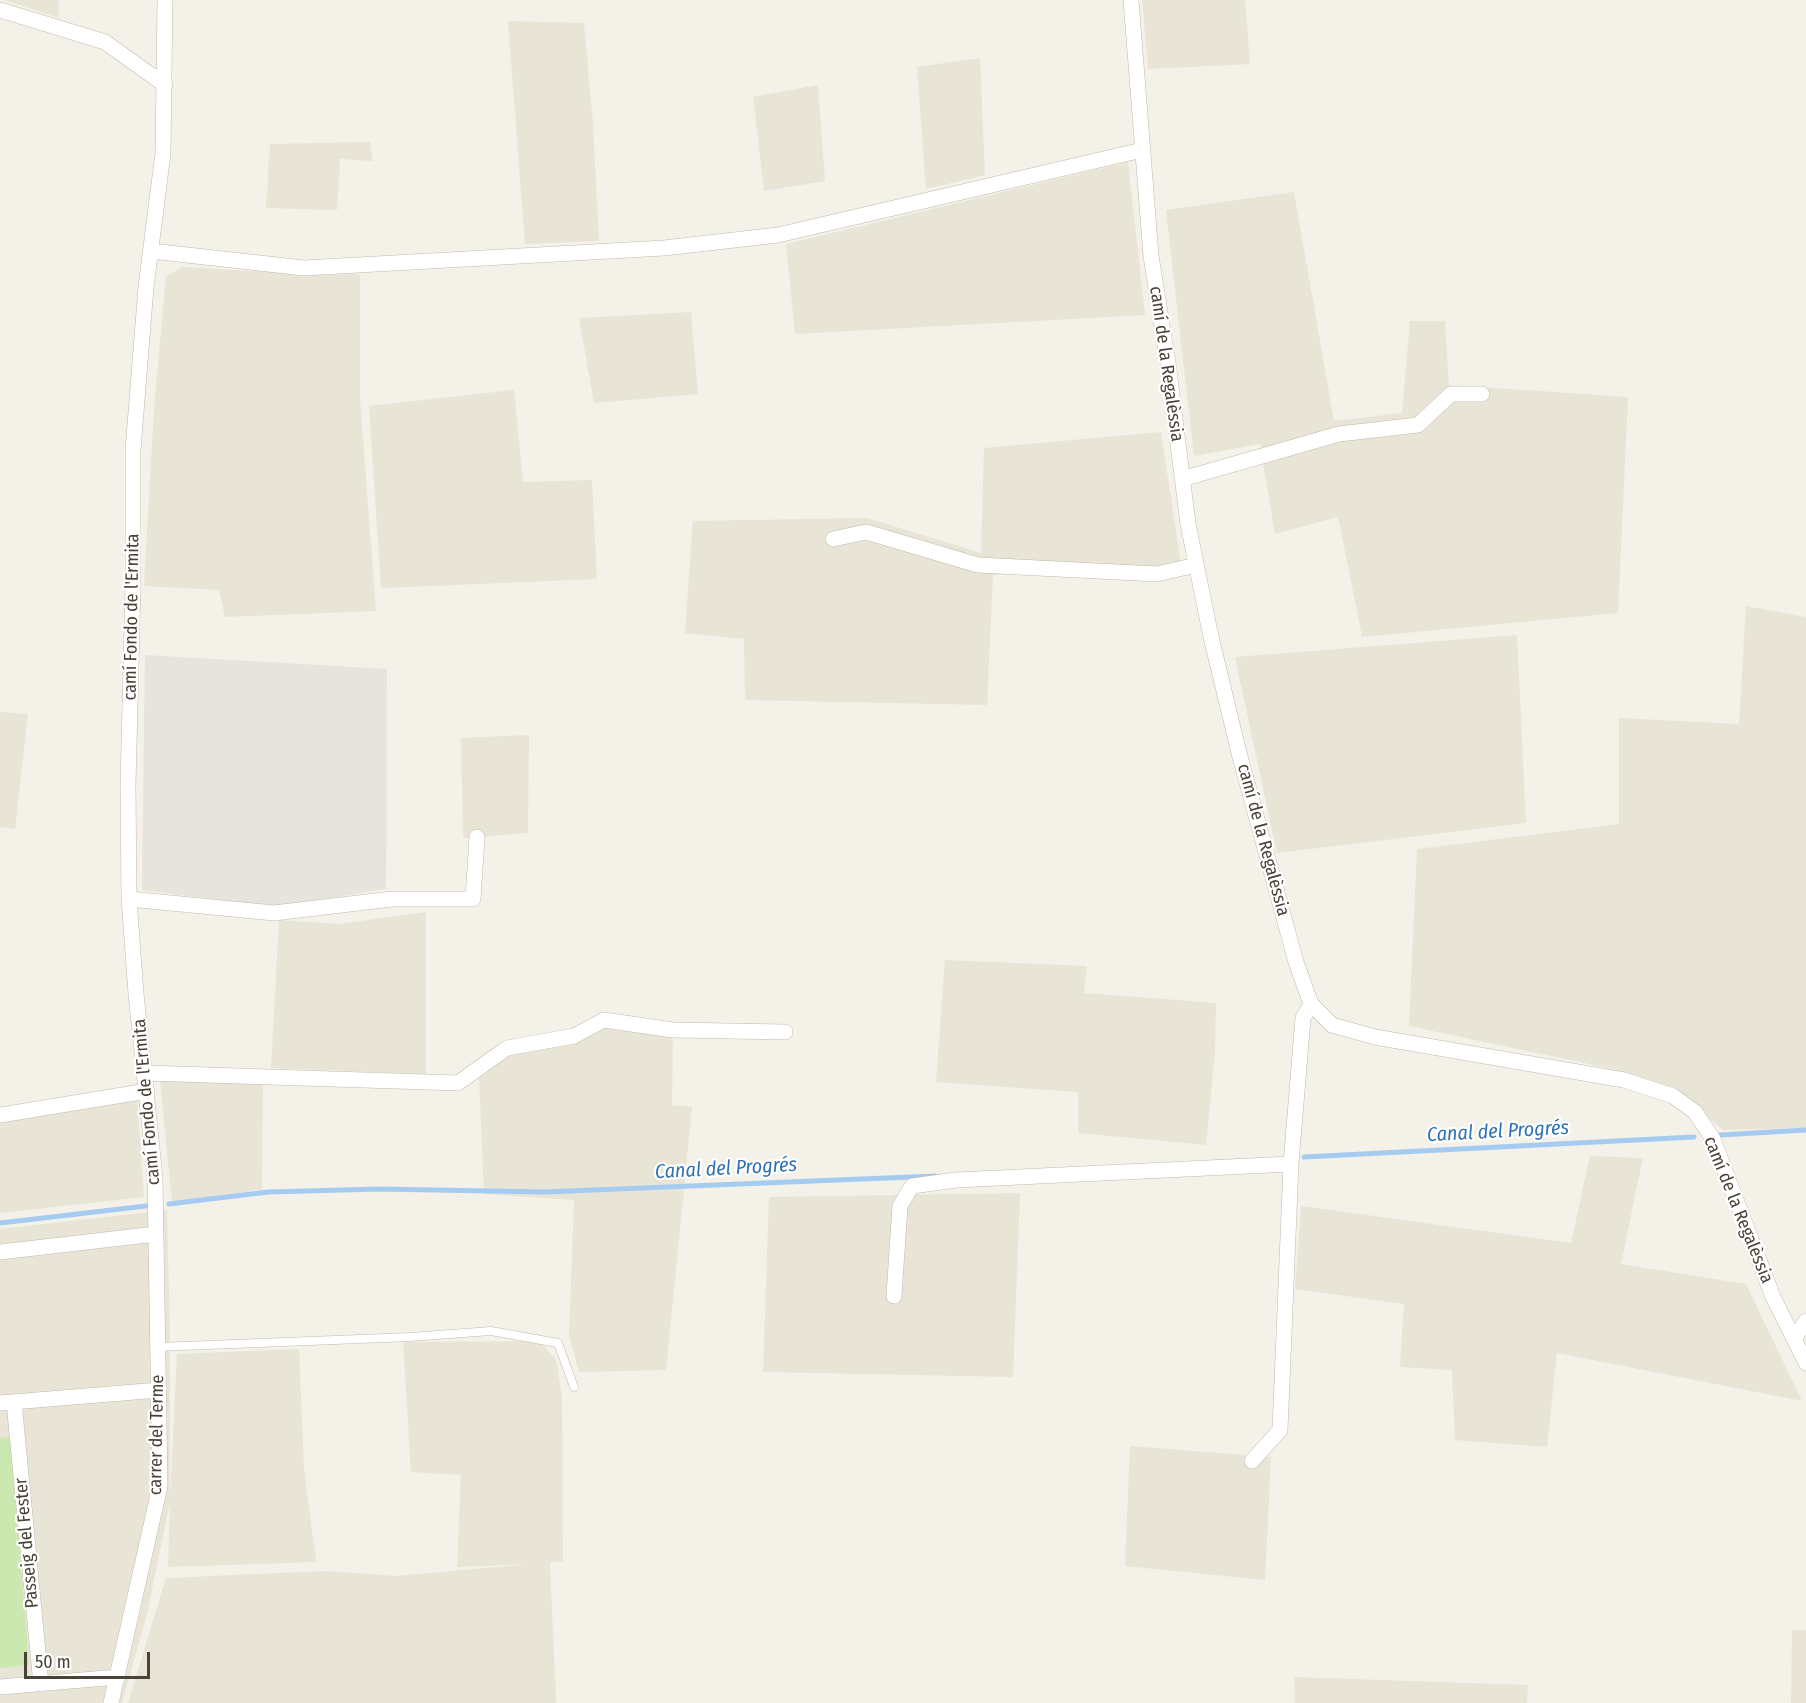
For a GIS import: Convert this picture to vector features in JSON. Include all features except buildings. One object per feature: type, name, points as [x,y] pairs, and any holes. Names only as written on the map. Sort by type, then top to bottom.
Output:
[{"type":"street","name":"camí Fondo de l'Ermita","points":[[156,1234],[155,1178],[129,899],[128,785],[133,585],[132,450],[151,251],[164,153],[165,0]]},
{"type":"street","name":"camí de la Regalèssia","points":[[1131,0],[1151,256],[1168,363],[1188,524],[1211,638],[1242,764],[1296,962],[1311,1004],[1332,1025],[1375,1037],[1624,1080],[1673,1096],[1695,1112],[1713,1139],[1773,1297],[1806,1363]]},
{"type":"street","points":[[0,10],[105,42],[165,85]]},
{"type":"street","points":[[151,251],[304,268],[664,248],[778,235],[1142,150]]},
{"type":"street","points":[[1182,479],[1339,434],[1418,425],[1451,393],[1482,394]]},
{"type":"street","points":[[834,539],[866,532],[978,565],[1157,574],[1196,565]]},
{"type":"street","points":[[129,899],[274,913],[392,899],[473,899],[477,837]]},
{"type":"street","points":[[1252,1461],[1280,1430],[1291,1164],[1303,1018],[1311,1004]]},
{"type":"street","points":[[145,1073],[458,1083],[507,1048],[574,1036],[604,1020],[673,1030],[785,1032]]},
{"type":"street","points":[[0,1115],[147,1091]]},
{"type":"street","points":[[894,1296],[900,1206],[912,1186],[956,1180],[1291,1164]]},
{"type":"street","points":[[0,1252],[156,1234]]},
{"type":"street","name":"carrer del Terme","points":[[111,1703],[160,1486],[156,1234]]},
{"type":"street","points":[[1794,1339],[1806,1321]]},
{"type":"street","points":[[7,1402],[159,1390]]},
{"type":"street","name":"Passeig del Fester","points":[[7,1402],[41,1684]]},
{"type":"street","points":[[0,1687],[118,1677]]},
{"type":"lane","points":[[158,1347],[491,1331],[558,1344],[574,1387]]},
{"type":"shaded area","points":[[5,0],[58,0],[59,18]]},
{"type":"shaded area","points":[[1142,0],[1245,0],[1250,64],[1148,69]]},
{"type":"shaded area","points":[[508,21],[584,23],[593,124],[599,241],[525,244]]},
{"type":"shaded area","points":[[980,58],[985,175],[926,189],[917,67]]},
{"type":"shaded area","points":[[818,85],[825,181],[764,191],[753,97]]},
{"type":"shaded area","points":[[370,142],[373,161],[340,159],[337,210],[266,208],[270,144]]},
{"type":"shaded area","points":[[1128,162],[1145,315],[795,334],[786,244]]},
{"type":"shaded area","points":[[1294,192],[1334,421],[1402,413],[1410,321],[1445,321],[1449,385],[1628,397],[1618,613],[1362,637],[1338,517],[1275,534],[1260,444],[1194,456],[1166,210]]},
{"type":"shaded area","points":[[183,267],[323,275],[360,274],[360,400],[376,611],[225,617],[219,590],[144,586],[154,409],[166,276]]},
{"type":"shaded area","points":[[691,312],[698,394],[594,403],[579,318]]},
{"type":"shaded area","points":[[514,390],[523,482],[592,480],[597,579],[381,588],[369,406]]},
{"type":"shaded area","points":[[1161,432],[1181,565],[993,575],[987,705],[745,700],[744,639],[685,633],[693,521],[867,518],[981,553],[984,448]]},
{"type":"shaded area","points":[[1746,606],[1806,617],[1806,1128],[1723,1130],[1676,1090],[1613,1069],[1409,1026],[1417,849],[1619,824],[1619,718],[1739,724]]},
{"type":"shaded area","points":[[1517,635],[1526,823],[1277,853],[1235,657]]},
{"type":"shaded area","points":[[145,655],[387,669],[386,889],[274,907],[142,890]]},
{"type":"shaded area","points":[[0,712],[28,714],[15,829],[0,827]]},
{"type":"shaded area","points":[[529,735],[528,833],[463,838],[461,738]]},
{"type":"shaded area","points":[[426,912],[426,1074],[271,1068],[279,920],[338,924]]},
{"type":"shaded area","points":[[945,960],[1087,966],[1084,993],[1216,1003],[1215,1052],[1206,1145],[1078,1133],[1078,1092],[936,1082]]},
{"type":"shaded area","points":[[604,1020],[673,1030],[672,1105],[692,1107],[666,1370],[579,1372],[569,1335],[574,1200],[484,1194],[479,1076],[505,1042],[574,1036]]},
{"type":"shaded area","points":[[160,1080],[263,1082],[262,1189],[172,1204]]},
{"type":"shaded area","points":[[137,1095],[144,1197],[0,1213],[0,1107]]},
{"type":"shaded area","points":[[1590,1156],[1643,1158],[1621,1264],[1746,1284],[1802,1401],[1557,1353],[1547,1447],[1455,1440],[1452,1370],[1400,1367],[1404,1304],[1295,1289],[1301,1206],[1571,1243]]},
{"type":"shaded area","points":[[1020,1193],[1013,1377],[763,1372],[769,1197]]},
{"type":"shaded area","points":[[167,1210],[170,1498],[177,1354],[299,1349],[304,1468],[316,1562],[168,1567],[170,1502],[147,1614],[122,1703],[0,1703],[0,1229]]},
{"type":"shaded area","points":[[540,1341],[556,1360],[562,1396],[563,1561],[550,1562],[556,1703],[128,1703],[166,1578],[325,1571],[397,1576],[529,1564],[457,1567],[461,1475],[411,1472],[403,1342]]},
{"type":"shaded area","points":[[1130,1446],[1271,1457],[1265,1580],[1125,1566]]},
{"type":"shaded area","points":[[1792,1630],[1806,1630],[1806,1703],[1791,1703]]},
{"type":"shaded area","points":[[1294,1677],[1528,1685],[1527,1703],[1295,1703]]},
{"type":"green space","points":[[10,1437],[29,1665],[0,1668],[0,1438]]},
{"type":"waterway","name":"Canal del Progrés","points":[[1720,1135],[1806,1130]]},
{"type":"waterway","name":"Canal del Progrés","points":[[1304,1157],[1694,1137]]},
{"type":"waterway","name":"Canal del Progrés","points":[[169,1204],[268,1192],[379,1189],[545,1192],[935,1176]]},
{"type":"waterway","name":"Canal del Progrés","points":[[0,1223],[146,1206]]}]
